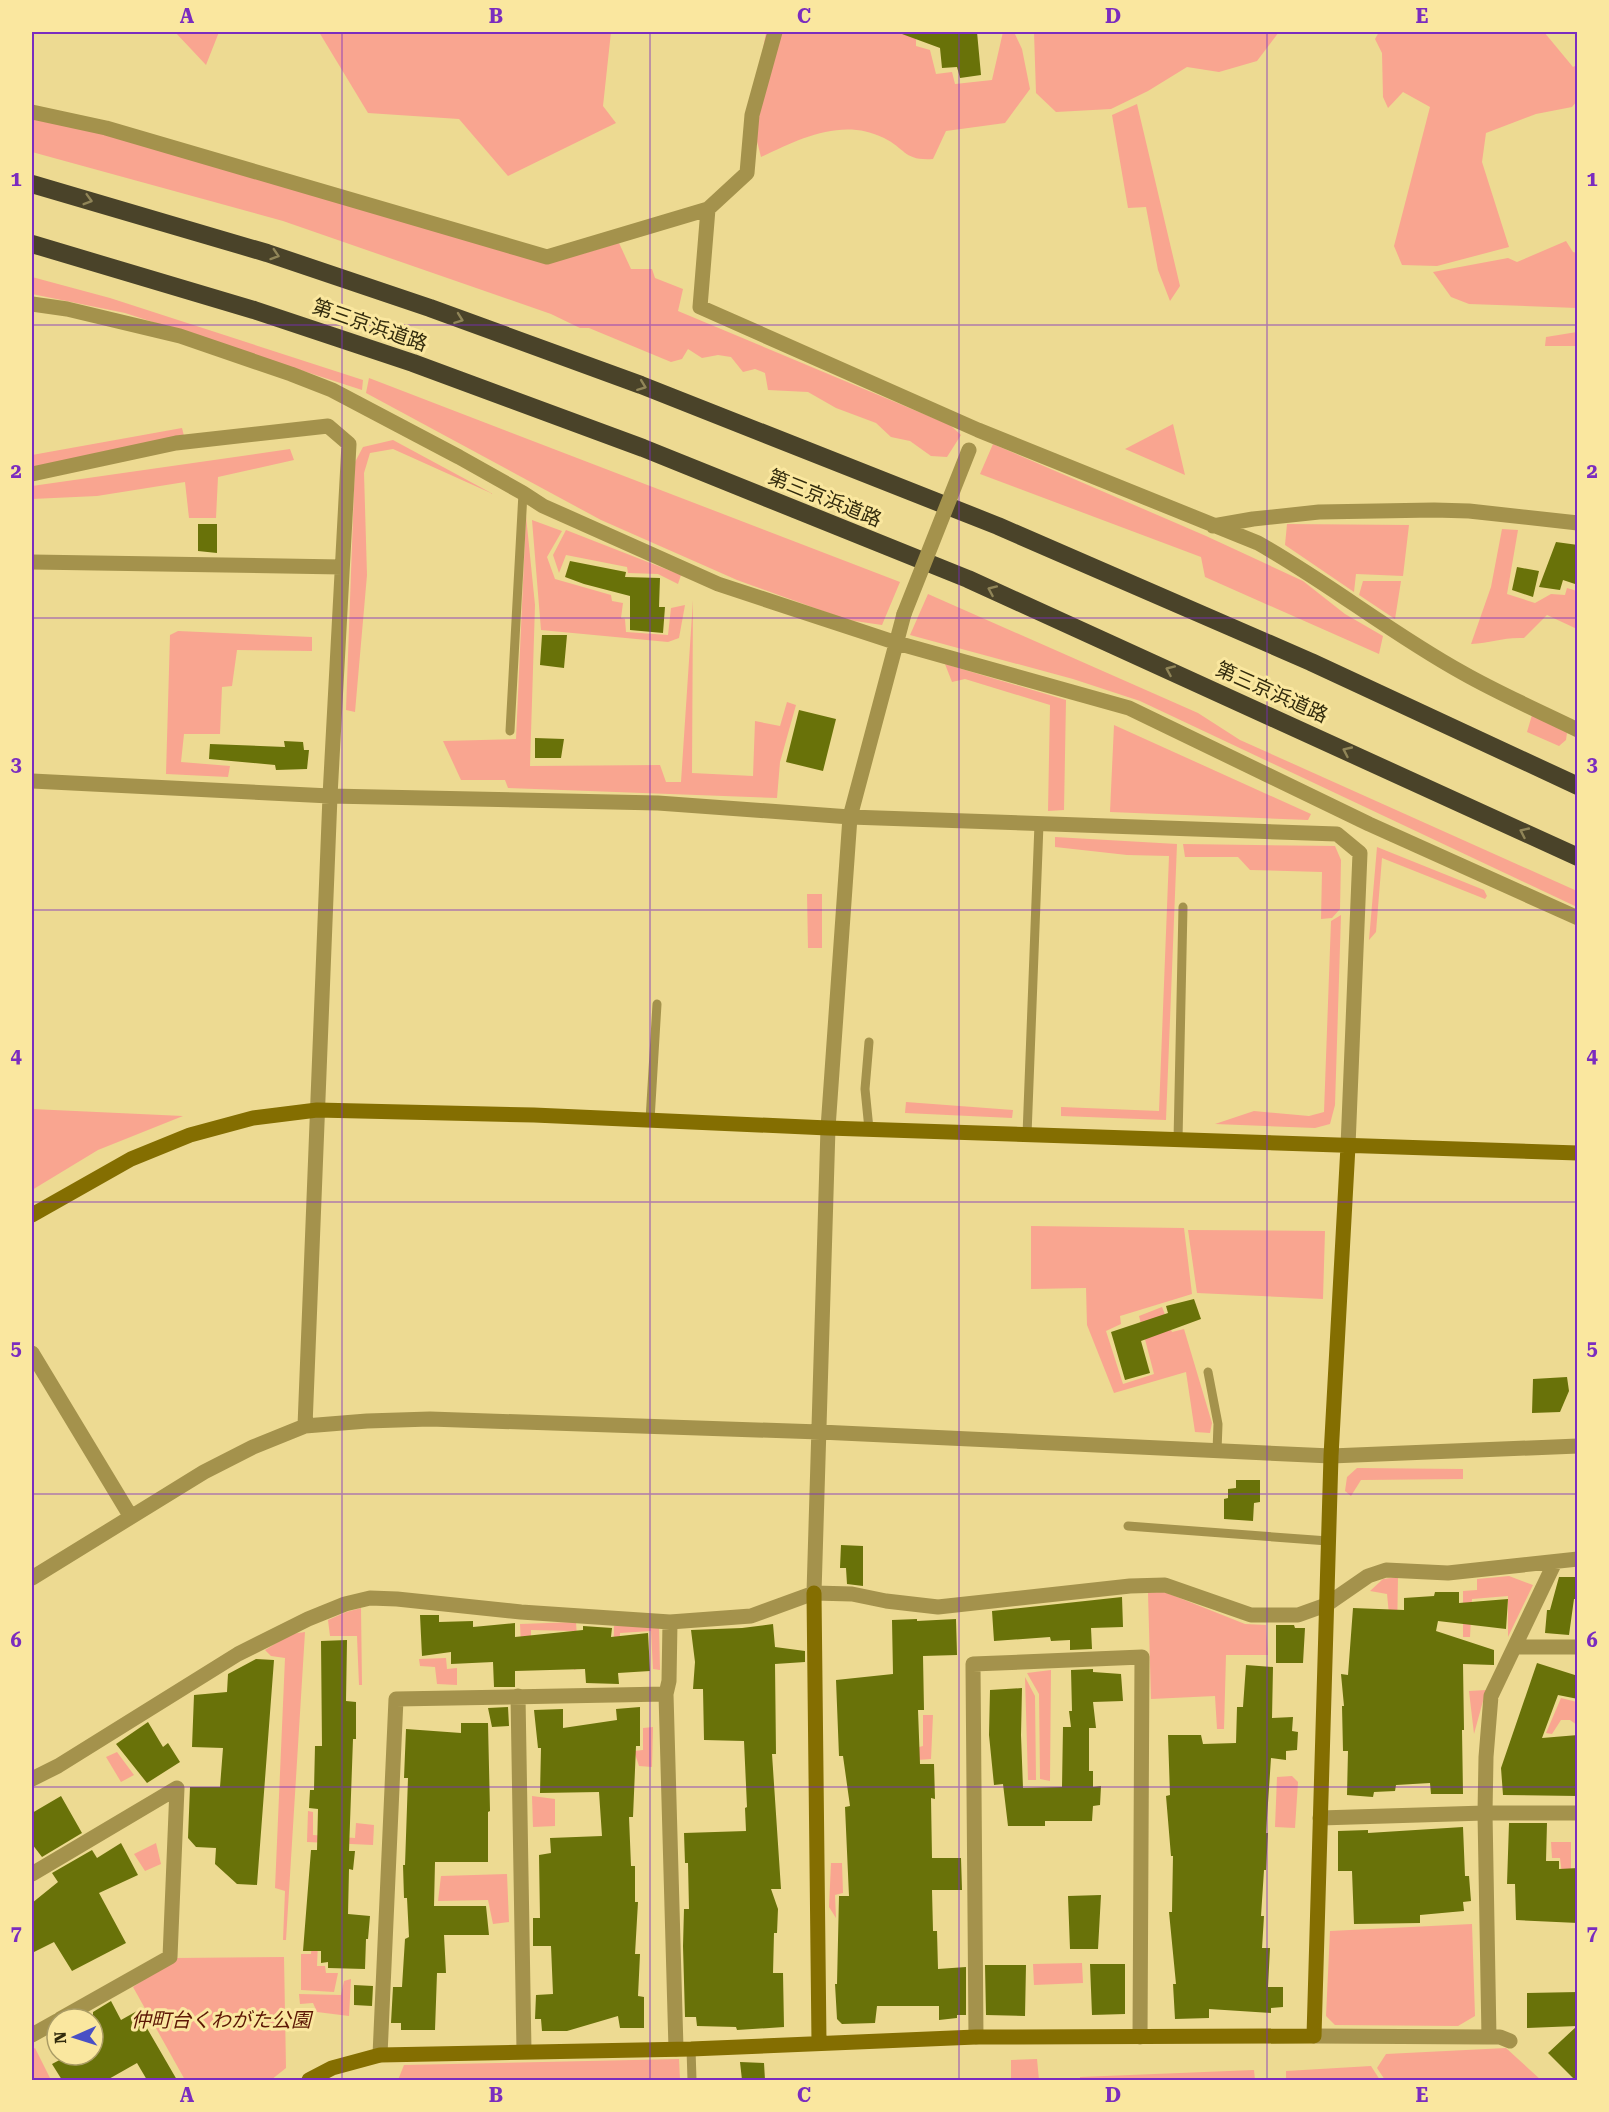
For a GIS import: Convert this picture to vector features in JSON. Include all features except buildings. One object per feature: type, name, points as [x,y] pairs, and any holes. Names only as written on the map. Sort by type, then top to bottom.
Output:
[{"type":"highway","name":"第三京浜道路","points":[[32,184],[267,253],[430,308],[652,390],[998,526],[1311,663],[1578,786]]},
{"type":"highway","name":"第三京浜道路","points":[[32,244],[266,314],[413,363],[643,448],[968,579],[1578,857]]},
{"type":"street","points":[[32,112],[106,128],[547,256],[708,209],[747,173],[752,115],[775,32]]},
{"type":"street","points":[[708,209],[700,307],[978,430],[1267,548],[1301,567],[1364,612],[1462,673],[1578,730]]},
{"type":"street","points":[[32,304],[67,309],[180,336],[332,390],[390,419],[543,506],[718,584],[897,643],[1129,708],[1369,824],[1578,918]]},
{"type":"street","points":[[32,474],[176,443],[328,426],[349,444],[330,796],[305,1426]]},
{"type":"street","points":[[819,2043],[814,1593],[828,1128],[850,817],[904,614],[978,430]]},
{"type":"street","points":[[1213,526],[1319,512],[1434,510],[1469,511],[1578,523]]},
{"type":"street","points":[[32,562],[342,567]]},
{"type":"street","points":[[32,781],[330,796],[658,803],[850,817],[1337,834],[1360,853],[1348,1146],[1330,1456],[1314,2036]]},
{"type":"street","points":[[32,1215],[131,1159],[190,1134],[253,1118],[317,1110],[1578,1153]]},
{"type":"street","points":[[32,1353],[131,1517]]},
{"type":"street","points":[[32,1578],[204,1472],[253,1447],[305,1426],[430,1419],[820,1432],[1330,1456],[1578,1446]]},
{"type":"street","points":[[32,1779],[58,1766],[238,1654],[308,1619],[345,1604],[370,1598],[521,1612],[670,1622],[752,1616],[814,1593],[852,1594],[886,1601],[938,1607],[1108,1588],[1165,1585],[1251,1615],[1298,1615],[1326,1605],[1368,1576],[1386,1570],[1448,1573],[1578,1559]]},
{"type":"street","points":[[1489,2037],[1485,1813],[1486,1757],[1491,1695],[1555,1562]]},
{"type":"street","points":[[670,1622],[669,1681],[666,1694],[684,2049]]},
{"type":"street","points":[[1515,1647],[1578,1647]]},
{"type":"street","points":[[976,2037],[973,1664],[1142,1657],[1140,2037]]},
{"type":"street","points":[[380,2055],[396,1699],[666,1694]]},
{"type":"street","points":[[518,1696],[524,2051]]},
{"type":"street","points":[[32,1874],[177,1788],[170,1957],[82,2007]]},
{"type":"street","points":[[1320,1818],[1485,1813],[1578,1813]]},
{"type":"street","points":[[309,2080],[332,2068],[380,2055],[684,2049],[976,2037],[1500,2037],[1510,2041]]},
{"type":"lane","points":[[510,731],[523,493]]},
{"type":"lane","points":[[1027,1135],[1039,824]]},
{"type":"lane","points":[[1178,1140],[1183,907]]},
{"type":"lane","points":[[650,1120],[657,1004]]},
{"type":"lane","points":[[868,1129],[865,1089],[869,1042]]},
{"type":"lane","points":[[1208,1372],[1218,1424],[1217,1451]]},
{"type":"lane","points":[[1128,1526],[1328,1541]]},
{"type":"lane","points":[[684,2049],[692,2080]]},
{"type":"green space","points":[[175,32],[219,32],[206,65]]},
{"type":"green space","points":[[319,32],[611,32],[603,106],[616,123],[508,176],[459,119],[368,113]]},
{"type":"green space","points":[[766,32],[916,32],[916,46],[930,50],[936,74],[952,72],[955,84],[992,80],[1003,32],[1014,32],[1022,49],[1030,89],[1005,123],[946,131],[933,159],[916,158],[884,138],[868,132],[852,130],[821,133],[790,143],[761,157],[751,118]]},
{"type":"green space","points":[[1034,32],[1279,32],[1257,61],[1219,72],[1187,67],[1148,91],[1111,109],[1056,112],[1036,93]]},
{"type":"green space","points":[[1379,32],[1544,32],[1573,67],[1577,65],[1577,101],[1572,107],[1536,114],[1486,133],[1482,162],[1509,247],[1437,266],[1402,265],[1394,246],[1430,107],[1403,92],[1388,108],[1383,97],[1382,53],[1375,39]]},
{"type":"green space","points":[[1137,104],[1180,286],[1170,301],[1158,270],[1146,207],[1128,208],[1112,115]]},
{"type":"green space","points":[[32,118],[103,133],[547,264],[619,243],[631,269],[652,269],[655,278],[683,289],[678,311],[950,425],[961,435],[947,457],[931,456],[910,441],[891,437],[876,423],[836,408],[808,392],[768,390],[765,373],[755,369],[743,372],[731,357],[718,355],[702,358],[688,349],[682,359],[671,362],[589,328],[580,328],[551,314],[283,221],[32,152]]},
{"type":"green space","points":[[1566,241],[1573,252],[1577,253],[1577,308],[1469,304],[1451,297],[1433,272],[1508,258],[1517,262]]},
{"type":"green space","points":[[32,277],[110,298],[363,380],[362,390],[125,313],[32,294]]},
{"type":"green space","points":[[1577,332],[1577,346],[1545,346],[1546,337]]},
{"type":"green space","points":[[369,378],[900,582],[882,625],[848,620],[737,580],[601,520],[366,393]]},
{"type":"green space","points":[[1173,424],[1185,475],[1125,449]]},
{"type":"green space","points":[[182,428],[184,436],[32,468],[32,455]]},
{"type":"green space","points":[[393,440],[493,494],[393,449],[370,453],[364,473],[367,575],[355,712],[346,710],[355,462],[363,447]]},
{"type":"green space","points":[[993,444],[1206,536],[1303,581],[1345,614],[1383,636],[1379,654],[1205,577],[1201,557],[980,474]]},
{"type":"green space","points":[[290,449],[294,460],[218,477],[216,518],[189,518],[185,482],[97,496],[32,499],[32,486]]},
{"type":"green space","points":[[526,516],[535,605],[530,766],[660,765],[666,782],[681,782],[693,600],[692,773],[753,776],[755,721],[780,726],[787,702],[796,705],[780,762],[777,798],[508,788],[505,780],[461,780],[443,741],[516,739]]},
{"type":"green space","points":[[532,520],[562,531],[547,557],[555,579],[611,595],[612,601],[623,603],[621,618],[625,619],[626,632],[668,635],[671,608],[685,605],[679,638],[668,642],[541,630]]},
{"type":"green space","points":[[1287,524],[1409,525],[1403,576],[1356,574],[1354,592],[1285,545]]},
{"type":"green space","points":[[1502,529],[1518,530],[1507,594],[1535,603],[1551,594],[1565,595],[1567,588],[1577,591],[1577,629],[1547,615],[1524,638],[1471,644],[1491,587]]},
{"type":"green space","points":[[566,530],[681,575],[678,584],[658,574],[628,573],[627,567],[566,555],[559,573],[553,555]]},
{"type":"green space","points":[[1363,581],[1401,581],[1395,619],[1359,595]]},
{"type":"green space","points":[[928,594],[1198,713],[1240,740],[1577,891],[1577,907],[1140,701],[1073,679],[910,635]]},
{"type":"green space","points":[[178,631],[312,637],[312,651],[237,650],[232,686],[222,687],[220,734],[184,734],[181,762],[230,766],[228,777],[166,774],[170,635]]},
{"type":"green space","points":[[945,664],[1066,700],[1064,810],[1048,811],[1050,705],[965,679],[952,682]]},
{"type":"green space","points":[[1532,715],[1567,733],[1566,740],[1559,746],[1527,732]]},
{"type":"green space","points":[[1114,725],[1311,814],[1308,820],[1110,812]]},
{"type":"green space","points":[[1055,837],[1177,844],[1166,1120],[1061,1116],[1061,1107],[1159,1111],[1169,856],[1127,855],[1055,847]]},
{"type":"green space","points":[[1183,844],[1335,846],[1341,860],[1340,909],[1332,918],[1321,919],[1322,872],[1250,870],[1238,857],[1185,857]]},
{"type":"green space","points":[[1377,847],[1484,890],[1487,896],[1485,899],[1382,858],[1376,932],[1369,940]]},
{"type":"green space","points":[[807,894],[822,894],[822,948],[808,948]]},
{"type":"green space","points":[[1341,915],[1335,1105],[1330,1124],[1315,1128],[1215,1124],[1254,1111],[1309,1116],[1324,1112],[1331,921]]},
{"type":"green space","points":[[906,1102],[1013,1110],[1012,1118],[905,1113]]},
{"type":"green space","points":[[32,1109],[183,1116],[98,1150],[32,1190]]},
{"type":"green space","points":[[1031,1226],[1184,1228],[1192,1294],[1120,1316],[1121,1324],[1106,1331],[1123,1384],[1154,1374],[1139,1316],[1162,1307],[1172,1332],[1184,1329],[1212,1423],[1210,1433],[1195,1432],[1186,1372],[1114,1393],[1087,1325],[1086,1288],[1031,1289]]},
{"type":"green space","points":[[1188,1230],[1325,1231],[1323,1299],[1197,1293]]},
{"type":"green space","points":[[1357,1468],[1463,1469],[1463,1479],[1361,1480],[1351,1496],[1345,1491],[1347,1477]]},
{"type":"green space","points":[[1509,1576],[1533,1585],[1508,1637],[1508,1596],[1472,1599],[1470,1637],[1463,1637],[1463,1591],[1477,1590],[1477,1579]]},
{"type":"green space","points":[[1398,1577],[1397,1634],[1391,1635],[1387,1594],[1370,1591],[1383,1579]]},
{"type":"green space","points":[[1162,1591],[1245,1624],[1266,1625],[1268,1655],[1226,1655],[1224,1729],[1217,1729],[1215,1696],[1151,1699],[1148,1593]]},
{"type":"green space","points":[[361,1608],[362,1685],[359,1685],[357,1636],[330,1636],[328,1620]]},
{"type":"green space","points":[[576,1622],[579,1668],[574,1670],[572,1631],[531,1630],[531,1663],[522,1664],[520,1624]]},
{"type":"green space","points":[[614,1626],[659,1626],[660,1670],[653,1669],[651,1631],[620,1633],[619,1665],[613,1666]]},
{"type":"green space","points":[[305,1632],[286,1940],[283,1940],[285,1891],[275,1888],[285,1658],[271,1656],[265,1650],[291,1634]]},
{"type":"green space","points":[[446,1658],[447,1669],[457,1668],[457,1685],[437,1684],[435,1667],[420,1666],[419,1659]]},
{"type":"green space","points":[[1051,1670],[1050,1781],[1040,1779],[1039,1694],[1027,1673]]},
{"type":"green space","points":[[1025,1677],[1035,1696],[1036,1780],[1028,1780]]},
{"type":"green space","points":[[1486,1690],[1474,1734],[1469,1691]]},
{"type":"green space","points":[[1561,1698],[1577,1702],[1577,1725],[1570,1720],[1561,1720],[1552,1734],[1546,1733]]},
{"type":"green space","points":[[923,1715],[933,1715],[931,1759],[917,1760],[915,1748],[923,1746]]},
{"type":"green space","points":[[653,1727],[652,1767],[639,1766],[634,1751],[643,1750],[643,1728]]},
{"type":"green space","points":[[117,1752],[134,1775],[121,1782],[106,1757]]},
{"type":"green space","points":[[1292,1776],[1298,1782],[1295,1828],[1275,1827],[1277,1777]]},
{"type":"green space","points":[[532,1796],[555,1799],[555,1826],[533,1827]]},
{"type":"green space","points":[[308,1811],[313,1812],[313,1835],[355,1838],[356,1823],[374,1825],[373,1845],[307,1842]]},
{"type":"green space","points":[[1551,1842],[1571,1842],[1571,1918],[1564,1891],[1560,1858],[1552,1858]]},
{"type":"green space","points":[[156,1843],[161,1864],[145,1871],[134,1854]]},
{"type":"green space","points":[[831,1863],[842,1863],[843,1893],[835,1895],[836,1918],[829,1907]]},
{"type":"green space","points":[[507,1874],[509,1922],[493,1924],[488,1900],[438,1901],[441,1876]]},
{"type":"green space","points":[[1472,1924],[1475,2016],[1458,2026],[1335,2025],[1326,2016],[1330,1931]]},
{"type":"green space","points":[[312,1941],[318,1942],[317,1966],[325,1966],[326,1973],[338,1973],[334,1992],[301,1990],[301,1954],[311,1954]]},
{"type":"green space","name":"仲町台くわがた公園","points":[[284,1957],[286,2068],[271,2080],[185,2080],[133,1987],[176,1958]]},
{"type":"green space","points":[[1082,1963],[1083,1983],[1034,1985],[1033,1964]]},
{"type":"green space","points":[[351,1979],[349,2016],[317,2012],[313,2003],[300,2004],[299,1994],[341,1995],[344,1981]]},
{"type":"green space","points":[[35,2048],[51,2080],[32,2080],[32,2050]]},
{"type":"green space","points":[[1506,2048],[1541,2080],[1385,2080],[1377,2068],[1386,2054]]},
{"type":"green space","points":[[679,2059],[680,2080],[398,2080],[404,2065]]},
{"type":"green space","points":[[1037,2059],[1039,2080],[1011,2080],[1011,2060]]},
{"type":"green space","points":[[1371,2066],[1380,2080],[1286,2080],[1286,2071]]},
{"type":"green space","points":[[1254,2070],[1255,2080],[1080,2080],[1080,2077]]}]
